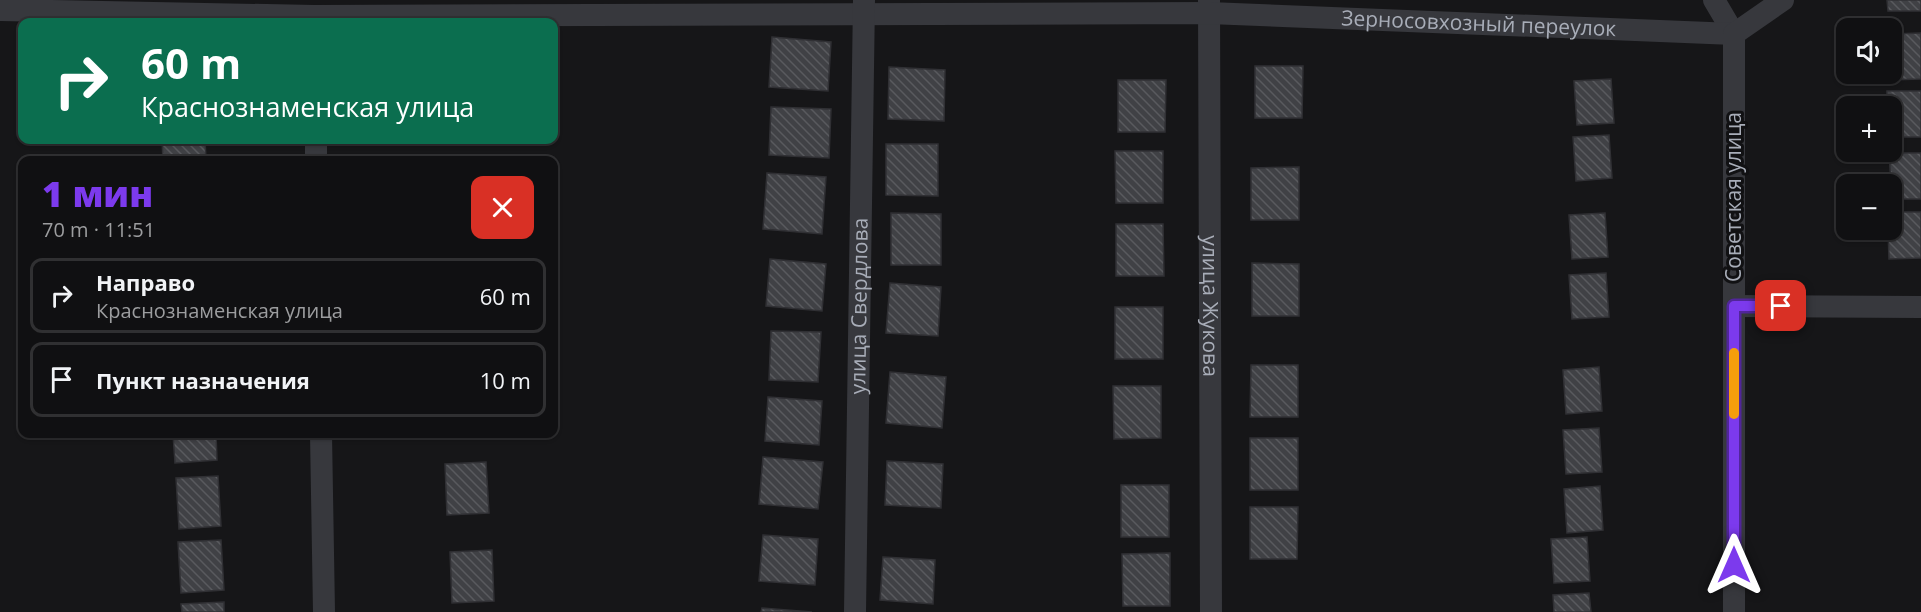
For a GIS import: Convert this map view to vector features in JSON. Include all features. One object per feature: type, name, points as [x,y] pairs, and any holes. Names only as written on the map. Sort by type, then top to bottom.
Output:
[{"type":"street","points":[[1714,0],[1734,34],[1782,0]]},
{"type":"street","name":"Зерносовхозный переулок","points":[[0,10],[314,13],[1209,6],[1734,34]]},
{"type":"street","name":"улица Жукова","points":[[1209,6],[1211,612]]},
{"type":"street","name":"улица Свердлова","points":[[855,612],[864,7]]},
{"type":"street","name":"Советская улица","points":[[1734,34],[1734,612]]},
{"type":"street","points":[[1734,306],[1921,307]]},
{"type":"street","points":[[321,438],[324,612]]},
{"type":"building","points":[[1887,0],[1921,0],[1921,11],[1888,11]]},
{"type":"building","points":[[1921,33],[1921,79],[1902,80],[1902,34]]},
{"type":"building","points":[[772,37],[831,42],[828,91],[769,87]]},
{"type":"building","points":[[1255,66],[1303,66],[1302,118],[1255,118]]},
{"type":"building","points":[[889,67],[945,70],[944,121],[888,119]]},
{"type":"building","points":[[1611,79],[1614,123],[1577,125],[1574,81]]},
{"type":"building","points":[[1118,80],[1166,80],[1165,132],[1118,132]]},
{"type":"building","points":[[1887,91],[1921,91],[1921,137],[1902,137],[1902,96],[1887,96]]},
{"type":"building","points":[[771,107],[831,109],[829,158],[769,155]]},
{"type":"building","points":[[1609,135],[1612,178],[1576,181],[1573,137]]},
{"type":"building","points":[[162,144],[205,144],[206,156],[163,156]]},
{"type":"building","points":[[886,144],[938,144],[938,196],[886,195]]},
{"type":"building","points":[[1115,151],[1163,151],[1163,203],[1116,203]]},
{"type":"building","points":[[1902,153],[1921,153],[1921,199],[1902,199],[1902,174],[1890,174],[1890,162],[1902,162]]},
{"type":"building","points":[[1299,167],[1299,220],[1251,220],[1251,168]]},
{"type":"building","points":[[767,173],[826,177],[822,234],[763,229]]},
{"type":"building","points":[[1902,212],[1921,212],[1921,258],[1889,259],[1888,240],[1902,240]]},
{"type":"building","points":[[891,213],[941,214],[941,265],[891,265]]},
{"type":"building","points":[[1605,213],[1608,257],[1572,259],[1569,215]]},
{"type":"building","points":[[1116,224],[1163,224],[1164,276],[1116,276]]},
{"type":"building","points":[[770,259],[826,264],[822,311],[766,306]]},
{"type":"building","points":[[1252,263],[1299,264],[1299,316],[1252,316]]},
{"type":"building","points":[[1606,273],[1609,317],[1572,319],[1569,275]]},
{"type":"building","points":[[890,283],[941,287],[938,336],[886,333]]},
{"type":"building","points":[[1115,307],[1163,307],[1163,359],[1115,359]]},
{"type":"building","points":[[771,331],[821,332],[818,382],[769,380]]},
{"type":"building","points":[[1251,365],[1298,365],[1298,417],[1250,417]]},
{"type":"building","points":[[1599,367],[1602,411],[1566,414],[1563,370]]},
{"type":"building","points":[[890,372],[946,377],[942,428],[886,423]]},
{"type":"building","points":[[1113,386],[1161,386],[1161,438],[1114,439]]},
{"type":"building","points":[[768,397],[822,401],[819,445],[765,441]]},
{"type":"building","points":[[1599,428],[1602,472],[1566,474],[1563,430]]},
{"type":"building","points":[[173,438],[216,438],[217,460],[175,463]]},
{"type":"building","points":[[1250,438],[1298,438],[1298,490],[1250,490]]},
{"type":"building","points":[[763,457],[823,462],[818,509],[759,504]]},
{"type":"building","points":[[887,461],[943,464],[941,508],[885,505]]},
{"type":"building","points":[[486,462],[489,513],[447,515],[445,464]]},
{"type":"building","points":[[218,476],[221,526],[179,529],[176,478]]},
{"type":"building","points":[[1121,485],[1169,485],[1169,537],[1121,537]]},
{"type":"building","points":[[1600,486],[1603,530],[1567,533],[1564,489]]},
{"type":"building","points":[[1250,507],[1298,507],[1297,559],[1250,559]]},
{"type":"building","points":[[763,535],[818,539],[815,585],[759,581]]},
{"type":"building","points":[[1587,537],[1590,581],[1554,583],[1551,539]]},
{"type":"building","points":[[221,540],[224,590],[181,593],[178,542]]},
{"type":"building","points":[[492,550],[494,601],[452,603],[450,552]]},
{"type":"building","points":[[1170,553],[1170,606],[1123,606],[1122,554]]},
{"type":"building","points":[[883,557],[935,560],[933,604],[880,600]]},
{"type":"building","points":[[1589,593],[1591,612],[1554,612],[1553,595]]},
{"type":"building","points":[[224,602],[224,612],[182,612],[181,604]]},
{"type":"building","points":[[762,608],[812,612],[761,612]]},
{"type":"slow traffic","points":[[1734,353],[1734,414]]},
{"type":"route","points":[[1734,565],[1734,306],[1781,306]]}]
